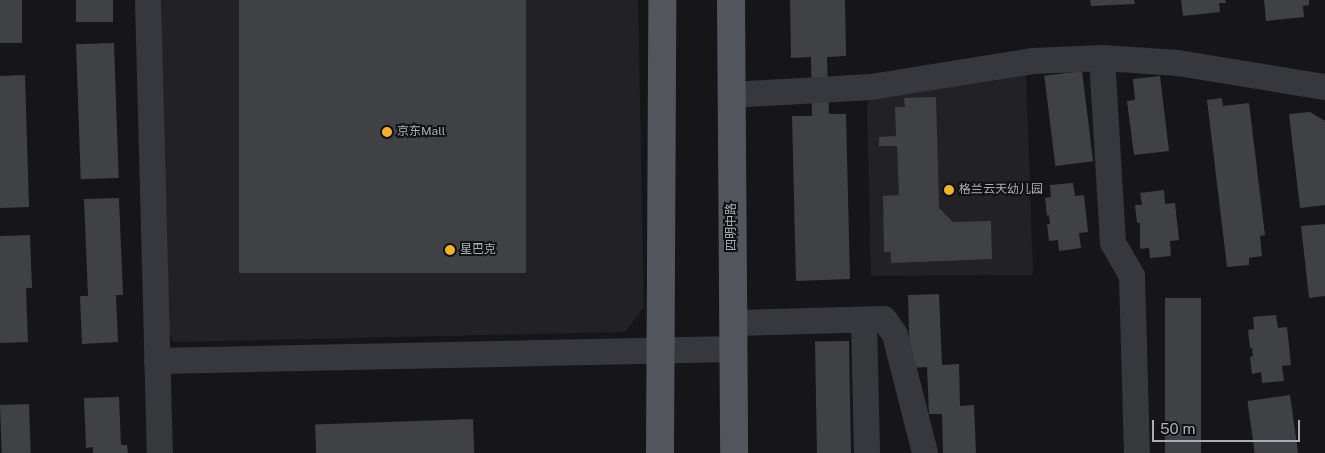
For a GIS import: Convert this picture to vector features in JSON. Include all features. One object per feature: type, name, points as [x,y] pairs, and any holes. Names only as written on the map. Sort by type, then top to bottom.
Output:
[{"type":"main road","points":[[660,453],[662,0]]},
{"type":"main road","name":"四明中路","points":[[731,0],[734,453]]},
{"type":"street","points":[[148,0],[160,453]]},
{"type":"street","points":[[1102,58],[1113,243],[1132,276],[1137,453]]},
{"type":"street","points":[[731,95],[871,87],[1033,61],[1102,58],[1178,63],[1325,87]]},
{"type":"street","points":[[157,361],[661,350],[733,336],[884,319],[895,336],[925,453]]},
{"type":"street","points":[[864,320],[867,453]]},
{"type":"shaded area","points":[[161,0],[638,0],[644,307],[625,332],[174,342],[167,331]]},
{"type":"shaded area","name":"格兰云天幼儿园","points":[[1026,72],[1033,275],[871,276],[867,105],[872,94]]},
{"type":"building","points":[[0,0],[22,0],[22,43],[0,43]]},
{"type":"building","points":[[76,0],[113,0],[113,22],[76,22]]},
{"type":"building","name":"京东Mall","points":[[239,0],[526,0],[526,273],[239,273]]},
{"type":"building","points":[[790,0],[845,0],[846,56],[827,57],[829,114],[846,114],[850,279],[796,281],[792,116],[812,116],[811,57],[791,58]]},
{"type":"building","points":[[1090,0],[1134,0],[1135,4],[1091,6]]},
{"type":"building","points":[[1181,0],[1225,0],[1226,3],[1219,3],[1220,12],[1183,16]]},
{"type":"building","points":[[1264,0],[1309,0],[1309,5],[1303,6],[1304,17],[1266,21]]},
{"type":"building","points":[[114,43],[119,178],[81,179],[76,44]]},
{"type":"building","points":[[1082,71],[1093,161],[1055,166],[1044,76]]},
{"type":"building","points":[[25,75],[29,207],[0,208],[0,76]]},
{"type":"building","points":[[1160,76],[1169,151],[1134,155],[1127,101],[1135,100],[1133,79]]},
{"type":"building","points":[[936,97],[939,208],[953,222],[991,221],[992,259],[891,263],[891,252],[884,252],[883,196],[899,195],[897,146],[879,146],[879,137],[896,136],[895,107],[905,107],[904,98]]},
{"type":"building","points":[[1222,98],[1223,106],[1249,103],[1265,235],[1260,236],[1262,256],[1249,258],[1249,265],[1227,267],[1207,100]]},
{"type":"building","points":[[1310,112],[1325,121],[1325,205],[1300,208],[1289,114]]},
{"type":"building","points":[[1073,183],[1075,196],[1084,195],[1088,232],[1079,233],[1081,248],[1059,251],[1058,240],[1049,241],[1047,224],[1050,224],[1045,198],[1051,197],[1050,185]]},
{"type":"building","points":[[1164,190],[1165,204],[1175,203],[1179,240],[1170,241],[1171,256],[1150,258],[1149,248],[1140,249],[1140,223],[1137,223],[1135,205],[1142,205],[1140,193]]},
{"type":"building","points":[[119,198],[123,295],[116,295],[118,342],[82,344],[80,296],[88,296],[84,199]]},
{"type":"building","points":[[1325,224],[1325,296],[1309,298],[1301,226]]},
{"type":"building","points":[[30,235],[32,288],[26,288],[28,342],[0,343],[0,236]]},
{"type":"building","points":[[939,294],[942,365],[959,364],[960,406],[974,405],[976,453],[943,453],[942,414],[929,414],[927,367],[910,368],[908,295]]},
{"type":"building","points":[[1165,298],[1201,298],[1201,453],[1165,453]]},
{"type":"building","points":[[1276,315],[1278,328],[1287,327],[1291,365],[1282,366],[1284,381],[1262,383],[1261,372],[1252,374],[1250,357],[1253,356],[1248,330],[1254,329],[1253,317]]},
{"type":"building","points":[[849,341],[851,453],[817,453],[815,342]]},
{"type":"building","points":[[1290,395],[1298,453],[1255,453],[1247,401]]},
{"type":"building","points":[[119,397],[121,445],[127,445],[128,453],[93,453],[93,447],[86,448],[84,398]]},
{"type":"building","points":[[29,404],[31,453],[2,453],[0,405]]},
{"type":"building","points":[[473,419],[474,453],[316,453],[315,425]]},
{"type":"place","name":"京东Mall","points":[[387,132]]},
{"type":"place","name":"格兰云天幼儿园","points":[[949,190]]},
{"type":"place","name":"星巴克","points":[[450,250]]}]
